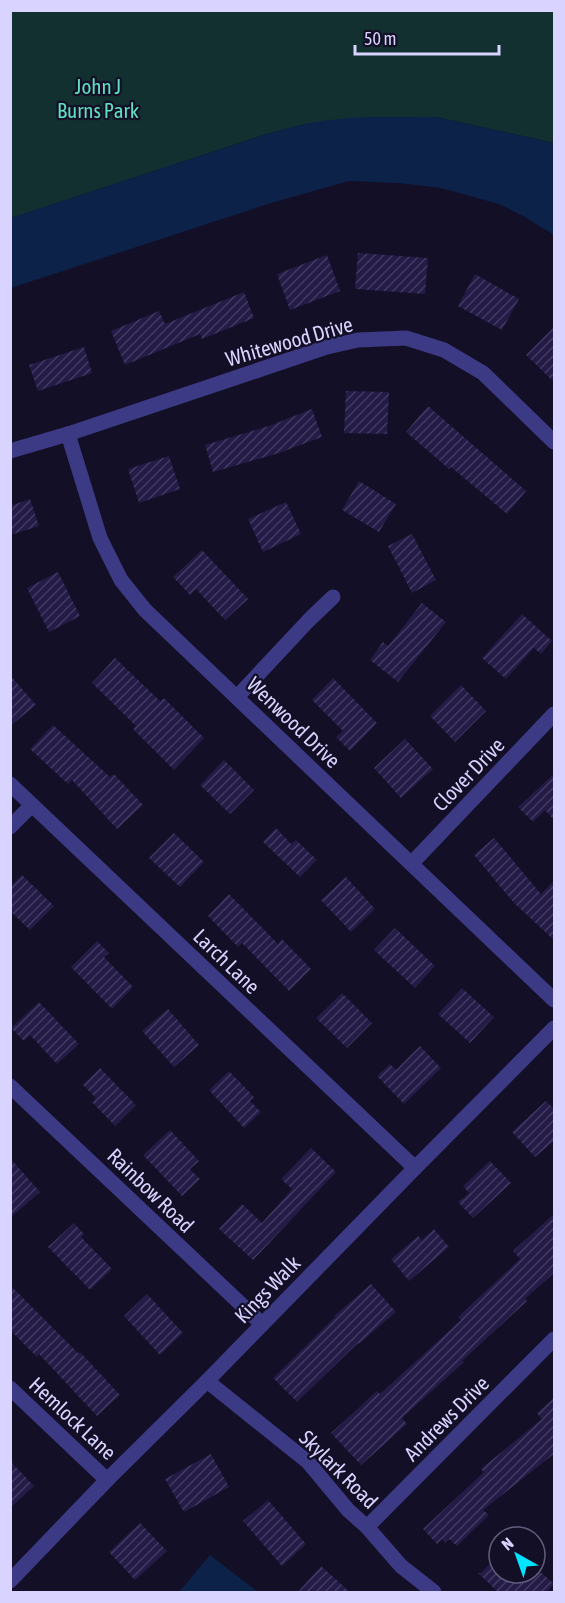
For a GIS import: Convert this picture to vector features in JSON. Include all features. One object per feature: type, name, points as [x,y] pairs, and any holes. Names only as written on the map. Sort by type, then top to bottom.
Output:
[{"type":"street","name":"Whitewood Drive","points":[[10,451],[68,434],[327,347],[358,340],[406,338],[444,350],[483,373],[555,442]]},
{"type":"street","name":"Wenwood Drive","points":[[68,434],[100,538],[121,580],[145,610],[555,999]]},
{"type":"street","points":[[237,697],[333,597]]},
{"type":"street","name":"Clover Drive","points":[[412,863],[555,714]]},
{"type":"street","name":"Larch Lane","points":[[10,784],[415,1168]]},
{"type":"street","points":[[10,827],[32,805]]},
{"type":"street","name":"Kings Walk","points":[[10,1581],[555,1028]]},
{"type":"street","name":"Rainbow Road","points":[[10,1086],[262,1324]]},
{"type":"street","name":"Andrews Drive","points":[[367,1527],[555,1339]]},
{"type":"street","name":"Skylark Road","points":[[207,1381],[308,1462],[348,1510],[367,1527],[401,1566],[434,1593]]},
{"type":"street","name":"Hemlock Lane","points":[[10,1388],[108,1480]]},
{"type":"green space","name":"John J Burns Park","points":[[10,11],[554,11],[554,143],[436,117],[325,121],[267,134],[11,218]]},
{"type":"water","points":[[436,117],[554,143],[554,235],[499,204],[441,188],[349,181],[271,203],[11,288],[11,218],[267,134],[301,125],[350,118]]},
{"type":"water","points":[[210,1555],[258,1592],[179,1592]]},
{"type":"building","points":[[358,253],[428,258],[425,294],[355,289]]},
{"type":"building","points":[[327,255],[340,291],[290,310],[277,274]]},
{"type":"building","points":[[475,274],[519,299],[502,330],[458,306]]},
{"type":"building","points":[[244,292],[254,318],[202,339],[200,334],[125,365],[111,331],[159,311],[165,324]]},
{"type":"building","points":[[555,326],[555,383],[526,355]]},
{"type":"building","points":[[84,347],[92,373],[38,391],[29,365]]},
{"type":"building","points":[[346,391],[389,392],[387,434],[344,433]]},
{"type":"building","points":[[428,406],[526,491],[507,514],[406,432]]},
{"type":"building","points":[[312,409],[322,437],[279,453],[213,472],[205,445],[269,426]]},
{"type":"building","points":[[169,456],[180,489],[139,503],[128,469]]},
{"type":"building","points":[[359,481],[396,504],[379,532],[342,510]]},
{"type":"building","points":[[30,499],[39,526],[10,535],[10,506]]},
{"type":"building","points":[[286,502],[301,534],[263,552],[248,519]]},
{"type":"building","points":[[412,534],[436,580],[412,593],[388,546]]},
{"type":"building","points":[[202,550],[248,599],[225,620],[196,589],[190,595],[173,577]]},
{"type":"building","points":[[58,572],[80,616],[49,632],[27,588]]},
{"type":"building","points":[[422,603],[446,622],[398,682],[370,660],[383,642],[388,646]]},
{"type":"building","points":[[522,614],[552,641],[541,654],[534,648],[506,679],[482,658]]},
{"type":"building","points":[[115,658],[160,701],[164,698],[204,738],[174,770],[133,729],[136,726],[92,683]]},
{"type":"building","points":[[10,675],[36,705],[10,726]]},
{"type":"building","points":[[333,678],[377,723],[350,751],[336,737],[343,731],[312,700]]},
{"type":"building","points":[[461,685],[486,711],[455,742],[430,716]]},
{"type":"building","points":[[53,725],[110,777],[114,774],[143,805],[117,829],[72,780],[68,784],[30,749]]},
{"type":"building","points":[[405,739],[433,769],[401,798],[374,768]]},
{"type":"building","points":[[224,760],[254,790],[230,814],[200,785]]},
{"type":"building","points":[[555,773],[555,821],[545,810],[533,822],[518,807]]},
{"type":"building","points":[[276,828],[291,844],[296,840],[317,860],[300,877],[263,842]]},
{"type":"building","points":[[174,833],[204,862],[180,887],[149,858]]},
{"type":"building","points":[[494,838],[541,894],[555,880],[555,941],[514,903],[474,855]]},
{"type":"building","points":[[22,875],[54,906],[30,930],[10,911],[10,887]]},
{"type":"building","points":[[346,877],[375,909],[351,932],[321,900]]},
{"type":"building","points":[[229,894],[278,944],[282,939],[311,969],[289,991],[242,943],[238,947],[208,916]]},
{"type":"building","points":[[395,928],[435,966],[415,988],[374,950]]},
{"type":"building","points":[[97,941],[109,953],[104,957],[133,987],[112,1009],[71,967]]},
{"type":"building","points":[[462,988],[494,1017],[470,1043],[438,1014]]},
{"type":"building","points":[[342,993],[372,1023],[347,1048],[316,1018]]},
{"type":"building","points":[[39,1002],[79,1044],[57,1064],[30,1035],[24,1041],[11,1028]]},
{"type":"building","points":[[168,1009],[199,1045],[174,1067],[142,1031]]},
{"type":"building","points":[[420,1046],[441,1068],[404,1104],[377,1076],[390,1064],[396,1070]]},
{"type":"building","points":[[100,1068],[136,1105],[115,1126],[92,1102],[96,1098],[83,1085]]},
{"type":"building","points":[[229,1071],[254,1097],[250,1101],[261,1112],[244,1128],[209,1090]]},
{"type":"building","points":[[546,1101],[555,1110],[555,1140],[535,1157],[512,1132]]},
{"type":"building","points":[[170,1130],[199,1161],[190,1169],[200,1179],[182,1196],[143,1155]]},
{"type":"building","points":[[311,1148],[336,1172],[253,1260],[219,1229],[242,1204],[262,1223],[292,1189],[281,1179]]},
{"type":"building","points":[[10,1158],[40,1192],[10,1218]]},
{"type":"building","points":[[490,1161],[511,1183],[473,1218],[458,1202],[469,1193],[463,1186]]},
{"type":"building","points":[[555,1213],[555,1272],[462,1361],[464,1362],[402,1418],[407,1424],[361,1465],[331,1433],[377,1391],[380,1394],[461,1320],[458,1317],[520,1259],[513,1251]]},
{"type":"building","points":[[74,1223],[84,1234],[81,1237],[112,1269],[90,1290],[48,1247]]},
{"type":"building","points":[[434,1229],[449,1247],[409,1281],[391,1259],[418,1236],[422,1240]]},
{"type":"building","points":[[371,1284],[396,1312],[358,1343],[297,1402],[273,1378],[334,1316]]},
{"type":"building","points":[[10,1285],[79,1354],[80,1352],[120,1395],[97,1416],[39,1354],[37,1357],[10,1330]]},
{"type":"building","points":[[147,1294],[183,1333],[160,1355],[124,1316]]},
{"type":"building","points":[[555,1397],[555,1453],[483,1510],[489,1515],[457,1546],[449,1539],[445,1543],[442,1539],[437,1544],[423,1529],[484,1472],[481,1469],[542,1419],[537,1413]]},
{"type":"building","points":[[211,1454],[229,1487],[184,1512],[165,1479]]},
{"type":"building","points":[[10,1461],[34,1486],[10,1508]]},
{"type":"building","points":[[268,1500],[306,1544],[282,1566],[243,1521]]},
{"type":"building","points":[[140,1523],[167,1551],[135,1580],[109,1552]]},
{"type":"building","points":[[321,1566],[351,1593],[297,1593]]},
{"type":"building","points":[[487,1567],[487,1582],[478,1573]]},
{"type":"building","points":[[547,1578],[554,1584],[546,1593],[499,1593],[491,1585],[547,1585]]}]
